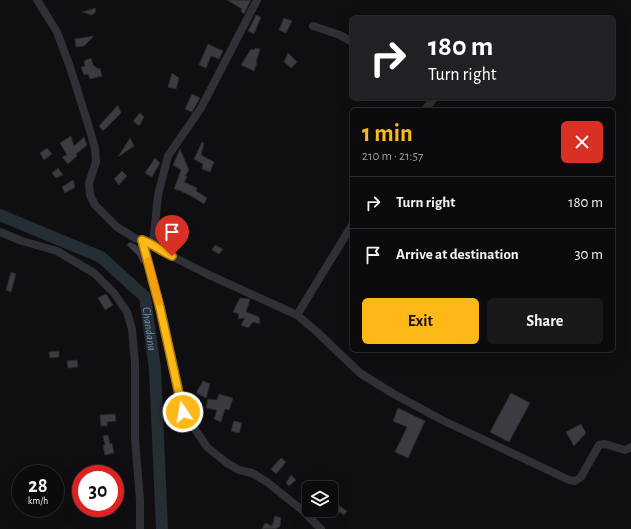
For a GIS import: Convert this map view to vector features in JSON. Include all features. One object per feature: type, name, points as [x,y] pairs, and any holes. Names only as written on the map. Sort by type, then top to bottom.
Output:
[{"type":"street","points":[[37,0],[56,32],[70,67],[88,124],[96,162],[89,182],[90,195],[94,205],[117,227],[205,273],[297,315],[360,373],[392,393],[442,420],[569,480],[575,481],[581,478],[599,445],[605,444],[625,450],[631,447]]},
{"type":"street","points":[[153,245],[158,195],[168,156],[201,108],[257,0]]},
{"type":"street","points":[[313,26],[350,41]]},
{"type":"street","points":[[297,315],[350,228]]},
{"type":"street","points":[[0,232],[22,241],[57,251],[94,273],[114,293],[127,312],[132,329],[135,364],[135,439],[140,500],[140,529]]},
{"type":"street","points":[[142,240],[160,308],[183,412],[207,447],[227,463],[239,470],[252,473],[267,482],[302,510],[321,529]]},
{"type":"building","points":[[227,0],[251,0],[244,14],[241,11],[242,9]]},
{"type":"building","points":[[96,8],[95,13],[92,15],[82,12]]},
{"type":"building","points":[[256,15],[261,17],[254,34],[248,31]]},
{"type":"building","points":[[284,18],[292,21],[286,33],[279,30]]},
{"type":"building","points":[[94,36],[84,46],[76,47],[75,39]]},
{"type":"building","points":[[208,44],[223,51],[219,59],[211,56],[206,68],[199,65]]},
{"type":"building","points":[[255,48],[260,49],[254,71],[241,65],[251,49],[254,50]]},
{"type":"building","points":[[288,53],[297,62],[291,68],[284,62]]},
{"type":"building","points":[[91,58],[93,65],[98,69],[100,68],[102,76],[90,79],[88,74],[84,75],[81,67],[85,66],[84,61]]},
{"type":"building","points":[[172,73],[179,78],[176,89],[168,87]]},
{"type":"building","points":[[192,94],[200,98],[192,112],[185,109]]},
{"type":"building","points":[[118,105],[121,113],[103,131],[99,126]]},
{"type":"building","points":[[140,113],[144,117],[139,126],[133,121]]},
{"type":"building","points":[[71,136],[74,146],[84,137],[87,145],[76,154],[77,156],[68,164],[62,157],[67,155],[60,143]]},
{"type":"building","points":[[130,138],[134,146],[118,157]]},
{"type":"building","points":[[202,142],[204,143],[201,155],[214,162],[210,172],[202,169],[203,164],[194,159]]},
{"type":"building","points":[[47,148],[52,154],[44,160],[40,153]]},
{"type":"building","points":[[180,149],[189,170],[185,176],[187,177],[184,182],[197,188],[196,191],[207,198],[204,204],[181,191],[174,189],[181,170],[173,165]]},
{"type":"building","points":[[155,158],[160,163],[152,177],[145,173]]},
{"type":"building","points":[[58,168],[63,175],[56,178],[52,173]]},
{"type":"building","points":[[122,171],[127,176],[119,185],[114,179]]},
{"type":"building","points":[[73,180],[75,187],[65,193],[62,187]]},
{"type":"building","points":[[130,242],[138,246],[143,263],[141,263],[138,256],[127,245]]},
{"type":"building","points":[[215,245],[223,249],[219,254],[212,250]]},
{"type":"building","points":[[11,272],[16,274],[11,292],[6,290]]},
{"type":"building","points":[[106,294],[113,305],[105,310],[98,298]]},
{"type":"building","points":[[240,298],[250,299],[246,312],[259,317],[260,324],[253,322],[248,328],[241,325],[245,318],[238,319],[239,314],[233,312]]},
{"type":"building","points":[[59,351],[59,357],[50,358],[49,352]]},
{"type":"building","points":[[77,360],[78,367],[68,368],[67,361]]},
{"type":"building","points":[[203,381],[210,384],[206,398],[196,393]]},
{"type":"building","points":[[511,393],[530,403],[509,442],[490,432]]},
{"type":"building","points":[[219,394],[233,398],[229,410],[225,409],[221,422],[214,419],[217,410],[206,408],[208,399],[217,400]]},
{"type":"building","points":[[398,408],[425,421],[408,458],[395,452],[407,427],[393,421]]},
{"type":"building","points":[[115,414],[116,421],[107,422],[107,426],[101,426],[100,415]]},
{"type":"building","points":[[234,421],[242,423],[239,433],[231,431]]},
{"type":"building","points":[[581,424],[586,433],[574,446],[566,432]]},
{"type":"building","points":[[108,435],[110,444],[112,443],[114,453],[105,455],[103,436]]},
{"type":"building","points":[[281,458],[286,462],[276,474],[271,469]]},
{"type":"building","points":[[291,475],[296,480],[289,486],[286,483]]},
{"type":"building","points":[[338,505],[347,511],[344,515],[338,511]]},
{"type":"building","points":[[275,516],[281,518],[280,526],[276,529],[262,529],[265,523],[272,526]]},
{"type":"waterway","name":"Chandana","points":[[0,215],[101,257],[145,297],[155,369],[162,529]]},
{"type":"slow traffic","points":[[148,261],[159,302]]},
{"type":"route","points":[[172,256],[142,240],[148,258],[177,379],[183,412]]}]
